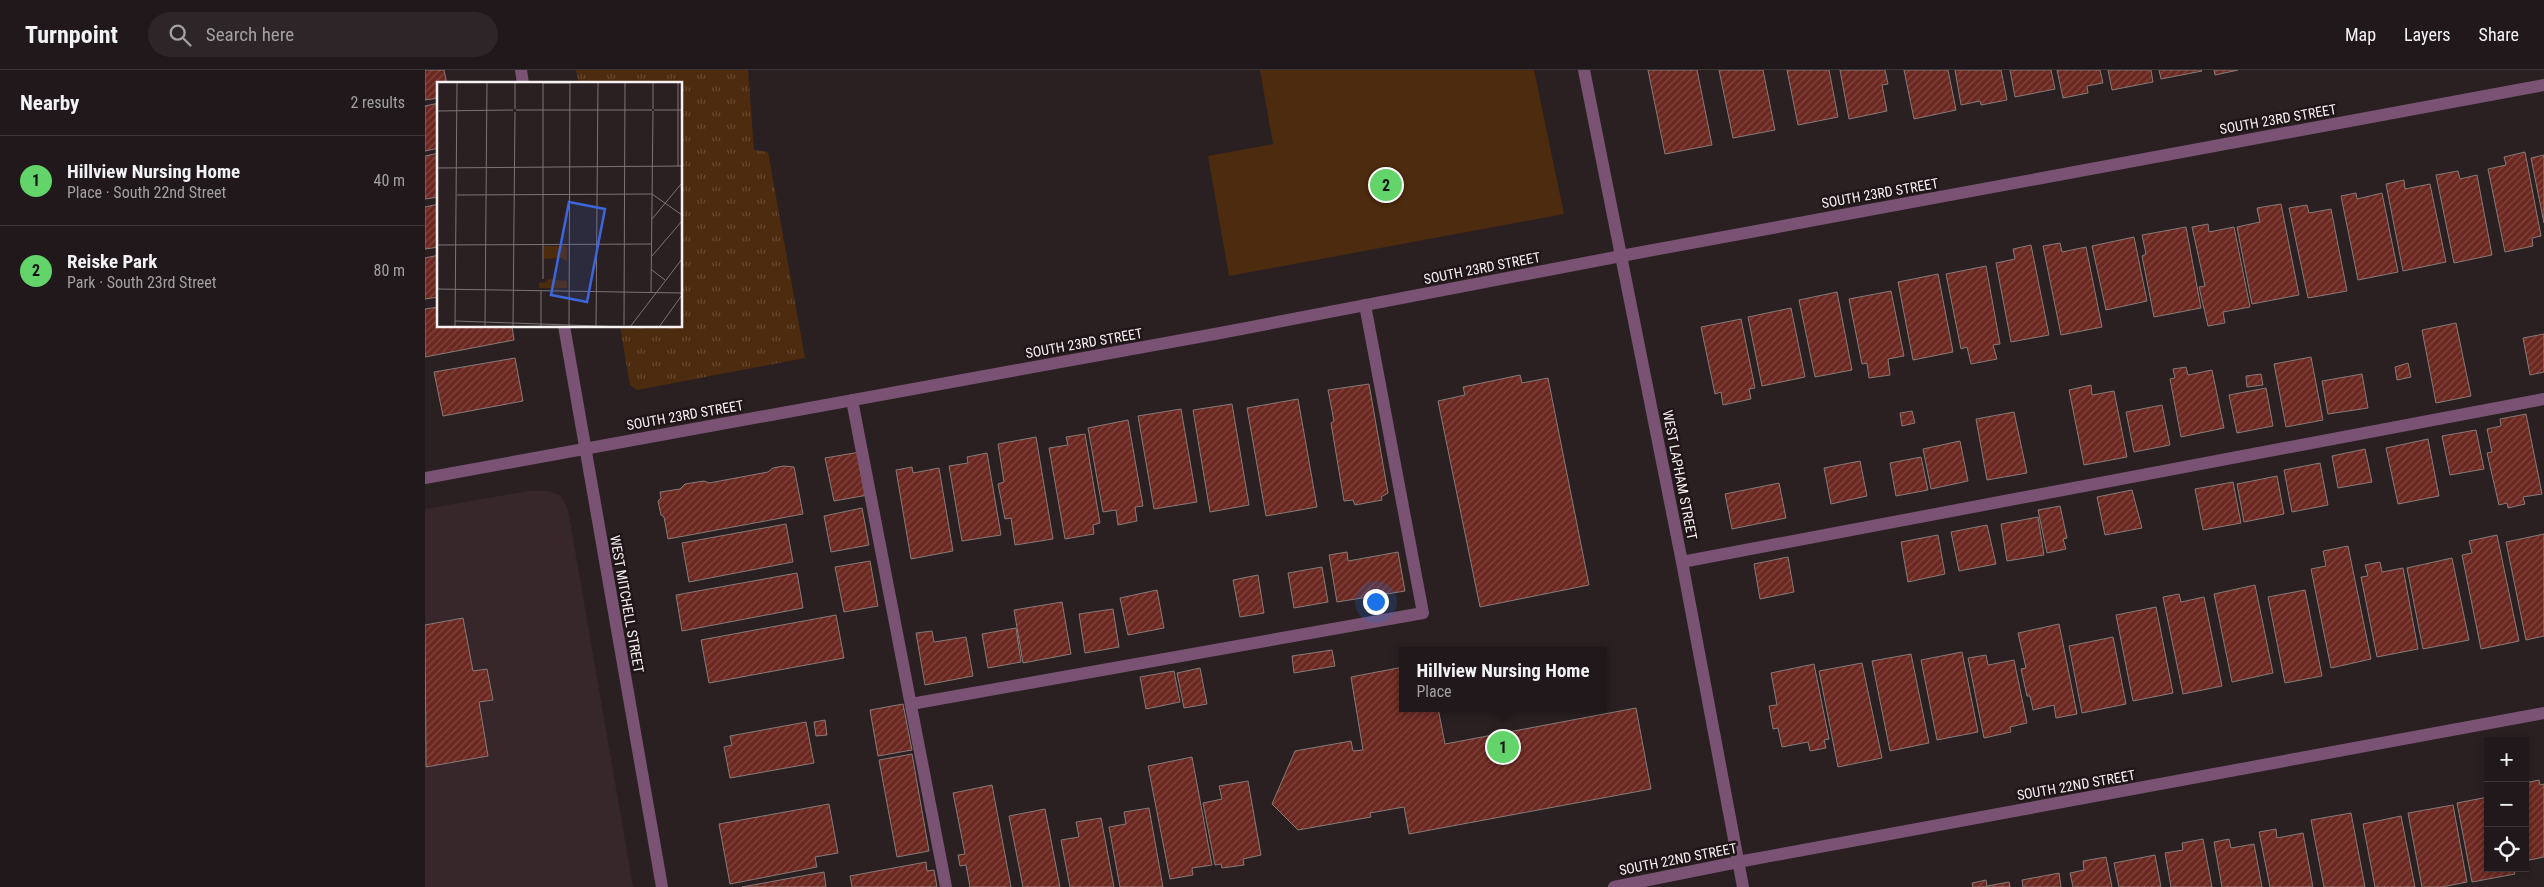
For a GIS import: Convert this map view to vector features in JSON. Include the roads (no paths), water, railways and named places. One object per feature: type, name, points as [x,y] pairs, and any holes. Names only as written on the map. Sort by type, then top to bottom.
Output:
[{"type":"street","name":"WEST LAPHAM STREET","points":[[1583,70],[1682,562],[1743,887]]},
{"type":"street","name":"SOUTH 23RD STREET","points":[[425,478],[1365,306],[1621,256],[2544,86]]},
{"type":"street","points":[[911,704],[1423,614],[1365,306]]},
{"type":"street","name":"WEST MITCHELL STREET","points":[[564,328],[583,449],[662,887]]},
{"type":"street","points":[[1682,562],[2544,399]]},
{"type":"street","points":[[852,400],[946,887]]},
{"type":"street","name":"SOUTH 22ND STREET","points":[[1614,887],[1738,862],[2544,713]]},
{"type":"place","name":"Reiske Park","points":[[1386,185]]},
{"type":"place","name":"Hillview Nursing Home","points":[[1503,747]]}]
